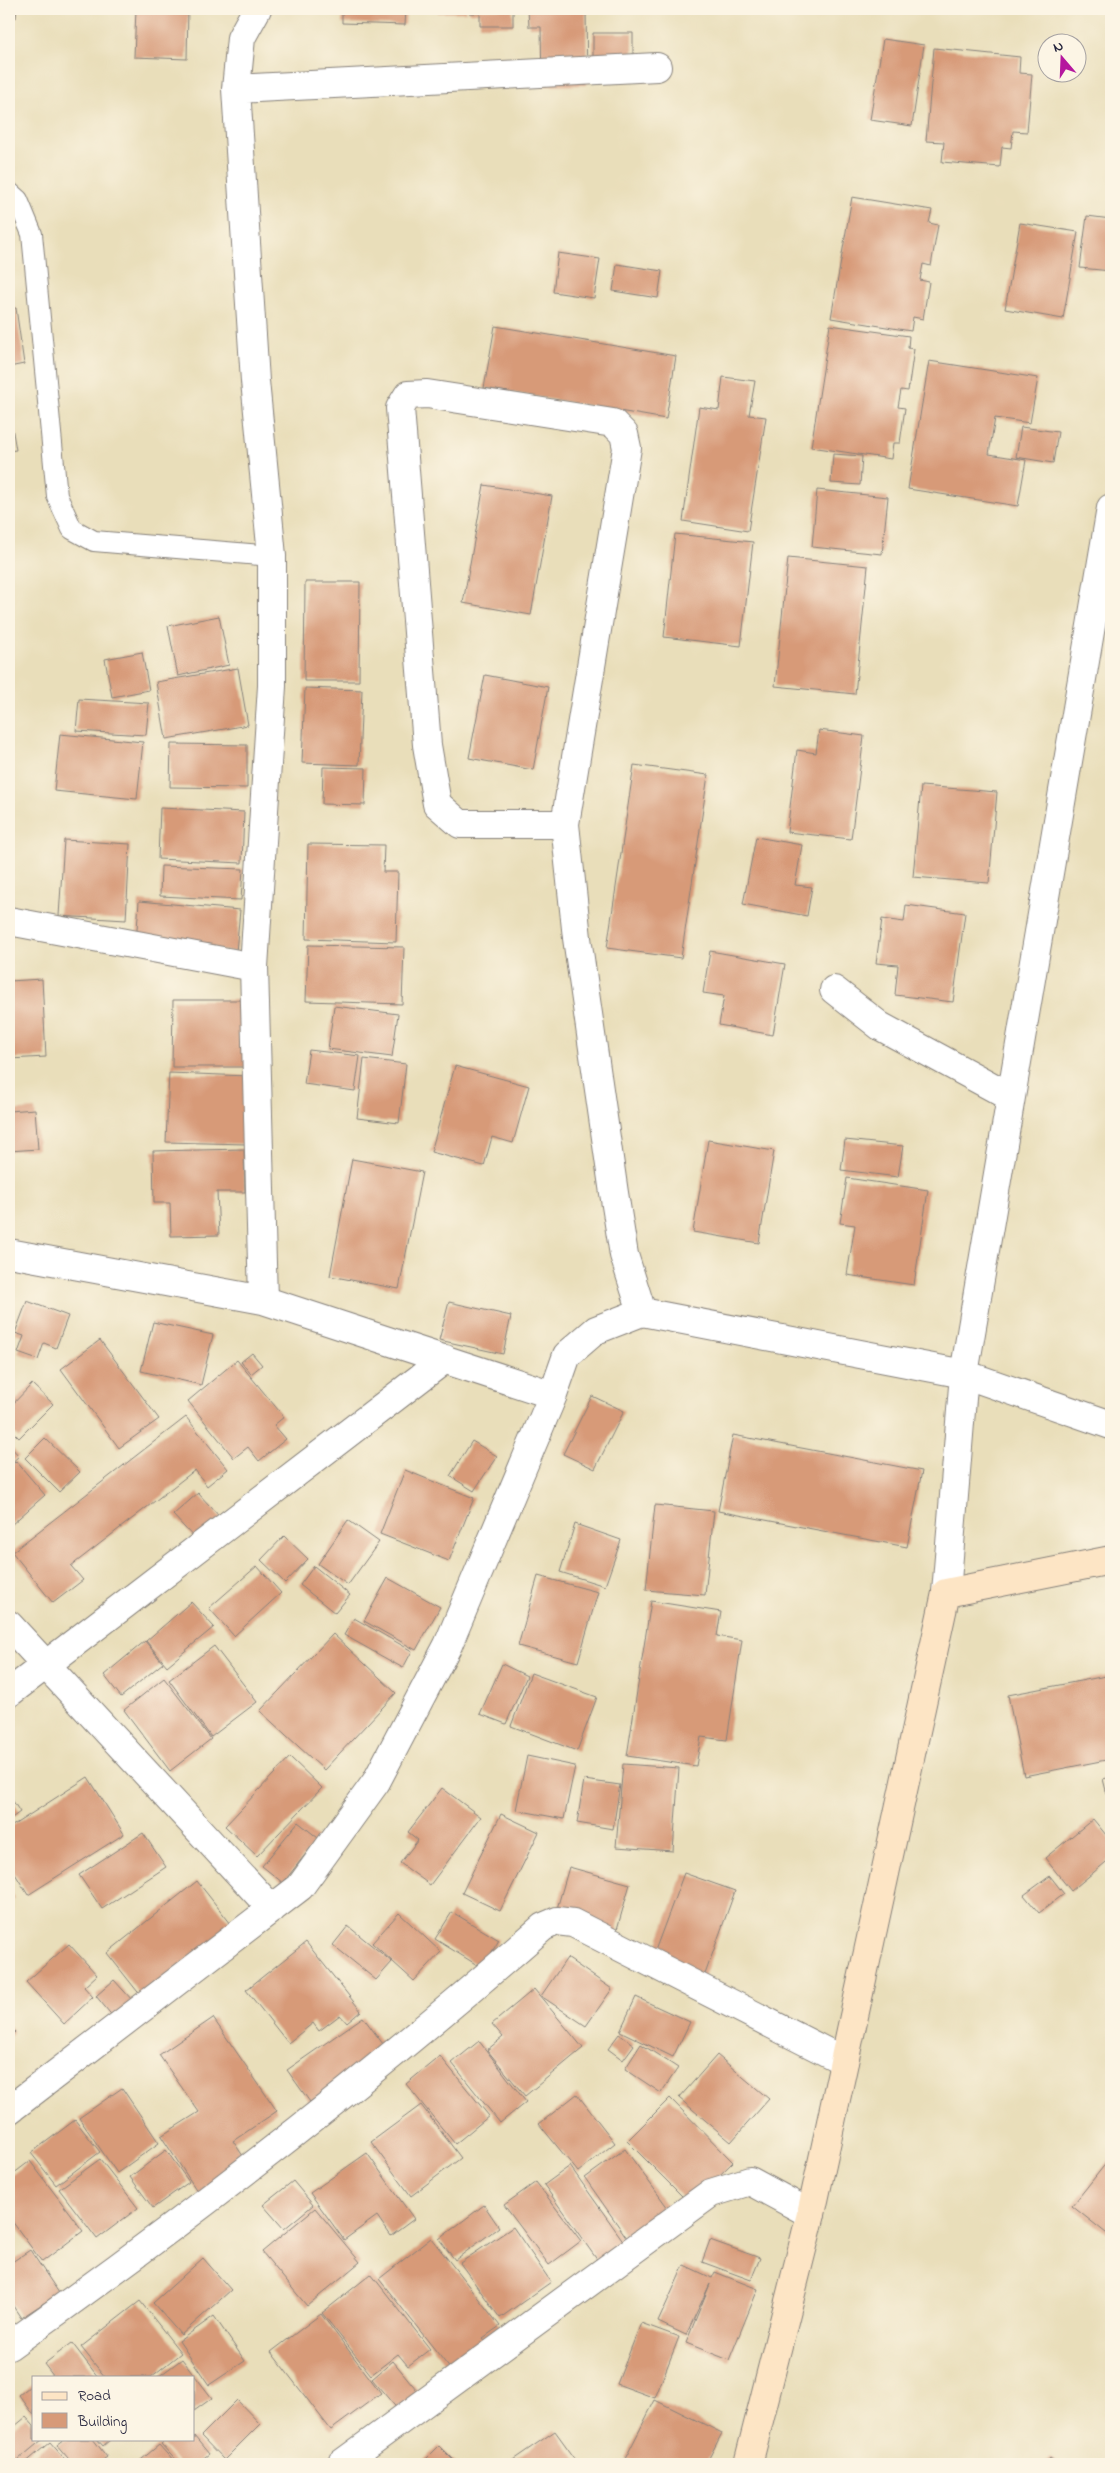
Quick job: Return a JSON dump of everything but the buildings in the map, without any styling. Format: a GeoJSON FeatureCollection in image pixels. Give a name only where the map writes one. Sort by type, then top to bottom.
{"type":"FeatureCollection","features":[{"type":"Feature","properties":{"kind":"street"},"geometry":{"type":"LineString","coordinates":[[257,9],[241,38],[236,89],[255,381],[272,556],[272,686],[254,967],[263,1300]]}},
{"type":"Feature","properties":{"kind":"street"},"geometry":{"type":"LineString","coordinates":[[236,89],[657,67]]}},
{"type":"Feature","properties":{"kind":"street"},"geometry":{"type":"LineString","coordinates":[[565,824],[460,824],[437,804],[428,745],[400,408],[408,395],[427,394],[613,423],[624,434],[627,448],[565,824],[577,938],[614,1194],[624,1255],[642,1312]]}},
{"type":"Feature","properties":{"kind":"street"},"geometry":{"type":"LineString","coordinates":[[748,2464],[811,2214],[946,1593],[964,1374],[1111,508]]}},
{"type":"Feature","properties":{"kind":"street"},"geometry":{"type":"LineString","coordinates":[[9,921],[254,967]]}},
{"type":"Feature","properties":{"kind":"street"},"geometry":{"type":"LineString","coordinates":[[834,990],[880,1026],[1012,1097]]}},
{"type":"Feature","properties":{"kind":"street"},"geometry":{"type":"LineString","coordinates":[[9,1253],[263,1300],[553,1395]]}},
{"type":"Feature","properties":{"kind":"street"},"geometry":{"type":"LineString","coordinates":[[9,2110],[300,1887],[376,1782],[448,1645],[553,1395],[567,1355],[596,1330],[642,1312],[964,1374],[1111,1425]]}},
{"type":"Feature","properties":{"kind":"street"},"geometry":{"type":"LineString","coordinates":[[9,1693],[44,1664],[445,1359]]}},
{"type":"Feature","properties":{"kind":"street"},"geometry":{"type":"LineString","coordinates":[[946,1593],[1111,1560]]}},
{"type":"Feature","properties":{"kind":"street"},"geometry":{"type":"LineString","coordinates":[[9,1625],[272,1910]]}},
{"type":"Feature","properties":{"kind":"street"},"geometry":{"type":"LineString","coordinates":[[9,2346],[132,2258],[443,2014],[543,1927],[557,1921],[573,1923],[844,2061]]}},
{"type":"Feature","properties":{"kind":"street"},"geometry":{"type":"LineString","coordinates":[[341,2464],[711,2192],[750,2181],[811,2214]]}},
{"type":"Feature","properties":{"kind":"lane"},"geometry":{"type":"LineString","coordinates":[[9,192],[18,200],[32,234],[57,496],[72,529],[94,541],[272,556]]}}]}
